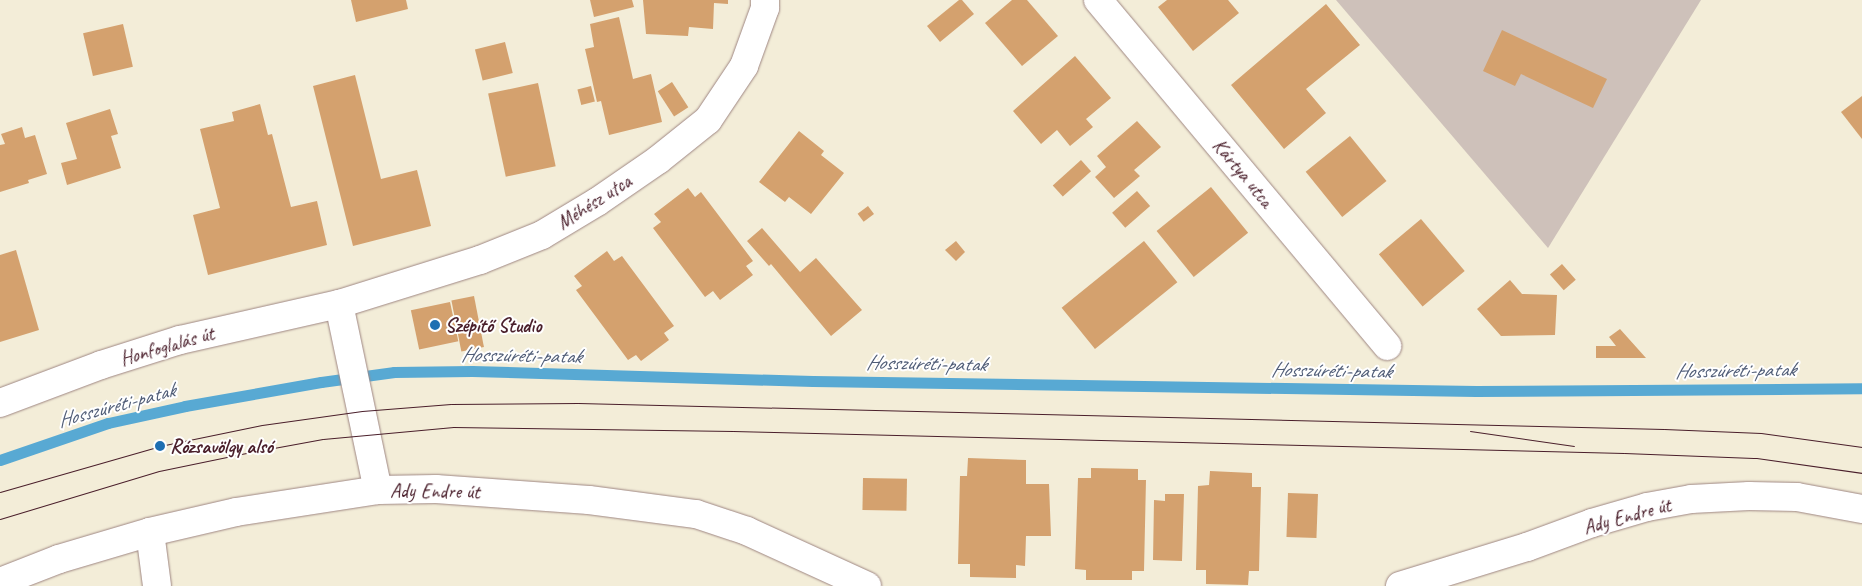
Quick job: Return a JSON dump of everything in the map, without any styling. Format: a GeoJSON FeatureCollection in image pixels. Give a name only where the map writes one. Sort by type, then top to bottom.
{"type":"FeatureCollection","features":[{"type":"Feature","properties":{"kind":"street","name":"Méhész utca"},"geometry":{"type":"LineString","coordinates":[[339,304],[480,260],[542,235],[597,202],[658,160],[708,120],[744,66],[765,8],[765,0]]}},
{"type":"Feature","properties":{"kind":"street","name":"Kártya utca"},"geometry":{"type":"LineString","coordinates":[[1098,0],[1386,346]]}},
{"type":"Feature","properties":{"kind":"street"},"geometry":{"type":"LineString","coordinates":[[339,304],[378,490]]}},
{"type":"Feature","properties":{"kind":"street","name":"Honfoglalás út"},"geometry":{"type":"LineString","coordinates":[[0,404],[101,365],[180,340],[339,304]]}},
{"type":"Feature","properties":{"kind":"street","name":"Ady Endre út"},"geometry":{"type":"LineString","coordinates":[[0,582],[59,559],[150,532],[236,512],[378,490],[436,489],[589,500],[696,514],[747,531],[867,586]]}},
{"type":"Feature","properties":{"kind":"street","name":"Ady Endre út"},"geometry":{"type":"LineString","coordinates":[[1400,586],[1526,547],[1592,523],[1648,507],[1691,499],[1749,496],[1797,497],[1862,509]]}},
{"type":"Feature","properties":{"kind":"street"},"geometry":{"type":"LineString","coordinates":[[150,532],[157,586]]}},
{"type":"Feature","properties":{"kind":"shaded area"},"geometry":{"type":"Polygon","coordinates":[[[1336,0],[1701,0],[1548,248],[1336,0]]]}},
{"type":"Feature","properties":{"kind":"building"},"geometry":{"type":"Polygon","coordinates":[[[351,0],[406,0],[408,9],[356,22],[351,0]]]}},
{"type":"Feature","properties":{"kind":"building"},"geometry":{"type":"Polygon","coordinates":[[[590,0],[632,0],[634,7],[594,17],[590,0]]]}},
{"type":"Feature","properties":{"kind":"building"},"geometry":{"type":"Polygon","coordinates":[[[643,0],[728,0],[728,4],[714,3],[713,29],[689,27],[688,36],[646,34],[643,0]]]}},
{"type":"Feature","properties":{"kind":"building"},"geometry":{"type":"Polygon","coordinates":[[[959,0],[962,0],[974,14],[940,42],[927,26],[959,0]]]}},
{"type":"Feature","properties":{"kind":"building"},"geometry":{"type":"Polygon","coordinates":[[[1012,0],[1027,0],[1058,36],[1022,66],[985,23],[1012,0]]]}},
{"type":"Feature","properties":{"kind":"building"},"geometry":{"type":"Polygon","coordinates":[[[1167,0],[1228,0],[1239,13],[1193,51],[1158,7],[1167,0]]]}},
{"type":"Feature","properties":{"kind":"building"},"geometry":{"type":"Polygon","coordinates":[[[1326,4],[1360,45],[1306,89],[1326,113],[1284,149],[1231,85],[1326,4]]]}},
{"type":"Feature","properties":{"kind":"building"},"geometry":{"type":"Polygon","coordinates":[[[619,17],[633,79],[651,74],[662,122],[609,135],[601,101],[597,102],[585,49],[594,47],[590,24],[619,17]]]}},
{"type":"Feature","properties":{"kind":"building"},"geometry":{"type":"Polygon","coordinates":[[[123,24],[133,67],[93,76],[83,33],[123,24]]]}},
{"type":"Feature","properties":{"kind":"building"},"geometry":{"type":"Polygon","coordinates":[[[1502,30],[1607,79],[1593,108],[1521,74],[1515,86],[1483,71],[1502,30]]]}},
{"type":"Feature","properties":{"kind":"building"},"geometry":{"type":"Polygon","coordinates":[[[505,42],[513,73],[483,81],[475,49],[505,42]]]}},
{"type":"Feature","properties":{"kind":"building"},"geometry":{"type":"Polygon","coordinates":[[[1075,56],[1111,98],[1086,119],[1093,127],[1070,146],[1057,130],[1041,144],[1013,111],[1075,56]]]}},
{"type":"Feature","properties":{"kind":"building"},"geometry":{"type":"Polygon","coordinates":[[[355,75],[381,179],[417,170],[431,226],[353,246],[313,86],[355,75]]]}},
{"type":"Feature","properties":{"kind":"building"},"geometry":{"type":"Polygon","coordinates":[[[672,82],[688,107],[674,116],[658,91],[672,82]]]}},
{"type":"Feature","properties":{"kind":"building"},"geometry":{"type":"Polygon","coordinates":[[[538,83],[556,166],[506,177],[488,94],[538,83]]]}},
{"type":"Feature","properties":{"kind":"building"},"geometry":{"type":"Polygon","coordinates":[[[591,86],[595,102],[581,105],[577,89],[591,86]]]}},
{"type":"Feature","properties":{"kind":"building"},"geometry":{"type":"Polygon","coordinates":[[[1862,96],[1862,139],[1841,112],[1862,96]]]}},
{"type":"Feature","properties":{"kind":"building"},"geometry":{"type":"Polygon","coordinates":[[[260,104],[268,135],[272,134],[291,207],[317,201],[327,245],[208,275],[193,215],[220,208],[200,129],[234,121],[232,112],[260,104]]]}},
{"type":"Feature","properties":{"kind":"building"},"geometry":{"type":"Polygon","coordinates":[[[110,109],[118,134],[111,136],[121,168],[67,185],[61,163],[77,159],[66,123],[110,109]]]}},
{"type":"Feature","properties":{"kind":"building"},"geometry":{"type":"Polygon","coordinates":[[[1137,121],[1161,147],[1134,170],[1140,176],[1114,198],[1095,177],[1106,167],[1097,156],[1137,121]]]}},
{"type":"Feature","properties":{"kind":"building"},"geometry":{"type":"Polygon","coordinates":[[[22,127],[25,138],[35,135],[47,174],[28,180],[29,183],[0,192],[0,145],[5,144],[1,134],[22,127]]]}},
{"type":"Feature","properties":{"kind":"building"},"geometry":{"type":"Polygon","coordinates":[[[799,131],[824,151],[821,155],[844,173],[811,214],[789,197],[785,202],[759,182],[799,131]]]}},
{"type":"Feature","properties":{"kind":"building"},"geometry":{"type":"Polygon","coordinates":[[[1350,136],[1387,181],[1342,217],[1306,172],[1350,136]]]}},
{"type":"Feature","properties":{"kind":"building"},"geometry":{"type":"Polygon","coordinates":[[[1081,160],[1091,171],[1063,197],[1053,185],[1081,160]]]}},
{"type":"Feature","properties":{"kind":"building"},"geometry":{"type":"Polygon","coordinates":[[[1211,187],[1248,233],[1194,277],[1157,231],[1211,187]]]}},
{"type":"Feature","properties":{"kind":"building"},"geometry":{"type":"Polygon","coordinates":[[[688,188],[695,197],[701,192],[753,261],[746,266],[753,275],[720,300],[713,291],[705,297],[653,228],[661,222],[654,214],[688,188]]]}},
{"type":"Feature","properties":{"kind":"building"},"geometry":{"type":"Polygon","coordinates":[[[1137,191],[1150,206],[1125,228],[1112,213],[1137,191]]]}},
{"type":"Feature","properties":{"kind":"building"},"geometry":{"type":"Polygon","coordinates":[[[868,206],[874,214],[864,222],[858,214],[868,206]]]}},
{"type":"Feature","properties":{"kind":"building"},"geometry":{"type":"Polygon","coordinates":[[[1421,219],[1465,271],[1423,306],[1379,254],[1421,219]]]}},
{"type":"Feature","properties":{"kind":"building"},"geometry":{"type":"Polygon","coordinates":[[[762,228],[800,272],[816,258],[862,310],[831,336],[771,264],[769,266],[747,241],[762,228]]]}},
{"type":"Feature","properties":{"kind":"building"},"geometry":{"type":"Polygon","coordinates":[[[956,241],[965,252],[956,261],[945,250],[956,241]]]}},
{"type":"Feature","properties":{"kind":"building"},"geometry":{"type":"Polygon","coordinates":[[[1144,241],[1177,282],[1095,349],[1062,308],[1144,241]]]}},
{"type":"Feature","properties":{"kind":"building"},"geometry":{"type":"Polygon","coordinates":[[[16,250],[39,330],[0,342],[0,255],[16,250]]]}},
{"type":"Feature","properties":{"kind":"building"},"geometry":{"type":"Polygon","coordinates":[[[607,251],[614,261],[622,256],[674,326],[664,333],[669,340],[641,361],[636,355],[628,360],[576,290],[582,286],[574,276],[607,251]]]}},
{"type":"Feature","properties":{"kind":"building"},"geometry":{"type":"Polygon","coordinates":[[[1562,264],[1576,280],[1564,290],[1550,274],[1562,264]]]}},
{"type":"Feature","properties":{"kind":"building"},"geometry":{"type":"Polygon","coordinates":[[[1510,280],[1522,294],[1557,295],[1555,335],[1501,336],[1477,309],[1510,280]]]}},
{"type":"Feature","properties":{"kind":"building"},"geometry":{"type":"Polygon","coordinates":[[[474,296],[484,347],[461,351],[451,300],[474,296]]]}},
{"type":"Feature","properties":{"kind":"building","name":"Szépítő Studio"},"geometry":{"type":"Polygon","coordinates":[[[450,302],[458,341],[419,349],[411,310],[450,302]]]}},
{"type":"Feature","properties":{"kind":"building"},"geometry":{"type":"Polygon","coordinates":[[[1620,329],[1646,358],[1596,358],[1596,346],[1616,346],[1609,337],[1620,329]]]}},
{"type":"Feature","properties":{"kind":"building"},"geometry":{"type":"Polygon","coordinates":[[[968,458],[1026,460],[1026,484],[1049,484],[1051,536],[1026,536],[1025,566],[1016,565],[1016,578],[970,577],[970,564],[958,564],[960,476],[967,476],[968,458]]]}},
{"type":"Feature","properties":{"kind":"building"},"geometry":{"type":"Polygon","coordinates":[[[1091,468],[1138,469],[1138,480],[1146,480],[1144,571],[1132,571],[1132,580],[1086,580],[1086,570],[1075,569],[1078,478],[1091,478],[1091,468]]]}},
{"type":"Feature","properties":{"kind":"building"},"geometry":{"type":"Polygon","coordinates":[[[1210,471],[1252,473],[1252,487],[1261,487],[1259,571],[1249,571],[1248,585],[1206,584],[1206,570],[1196,570],[1198,486],[1209,485],[1210,471]]]}},
{"type":"Feature","properties":{"kind":"building"},"geometry":{"type":"Polygon","coordinates":[[[863,478],[907,479],[906,511],[862,510],[863,478]]]}},
{"type":"Feature","properties":{"kind":"building"},"geometry":{"type":"Polygon","coordinates":[[[1288,493],[1318,494],[1316,538],[1286,537],[1288,493]]]}},
{"type":"Feature","properties":{"kind":"building"},"geometry":{"type":"Polygon","coordinates":[[[1165,494],[1184,494],[1182,561],[1153,560],[1154,500],[1165,501],[1165,494]]]}},
{"type":"Feature","properties":{"kind":"waterway","name":"Hosszúréti-patak"},"geometry":{"type":"LineString","coordinates":[[0,460],[108,423],[185,406],[321,382],[394,372],[472,371],[813,381],[1476,391],[1862,388]]}},
{"type":"Feature","properties":{"kind":"tram line"},"geometry":{"type":"LineString","coordinates":[[0,492],[160,446],[262,425],[362,411],[451,404],[578,403],[1664,429],[1761,433],[1862,447]]}},
{"type":"Feature","properties":{"kind":"tram line"},"geometry":{"type":"LineString","coordinates":[[0,519],[159,471],[241,454],[323,439],[453,427],[733,431],[1624,453],[1757,458],[1862,473]]}},
{"type":"Feature","properties":{"kind":"tram line"},"geometry":{"type":"LineString","coordinates":[[1470,431],[1574,446]]}},
{"type":"Feature","properties":{"kind":"place","name":"Szépítő Studio"},"geometry":{"type":"Point","coordinates":[435,325]}},
{"type":"Feature","properties":{"kind":"place","name":"Rózsavölgy alsó"},"geometry":{"type":"Point","coordinates":[160,446]}}]}
